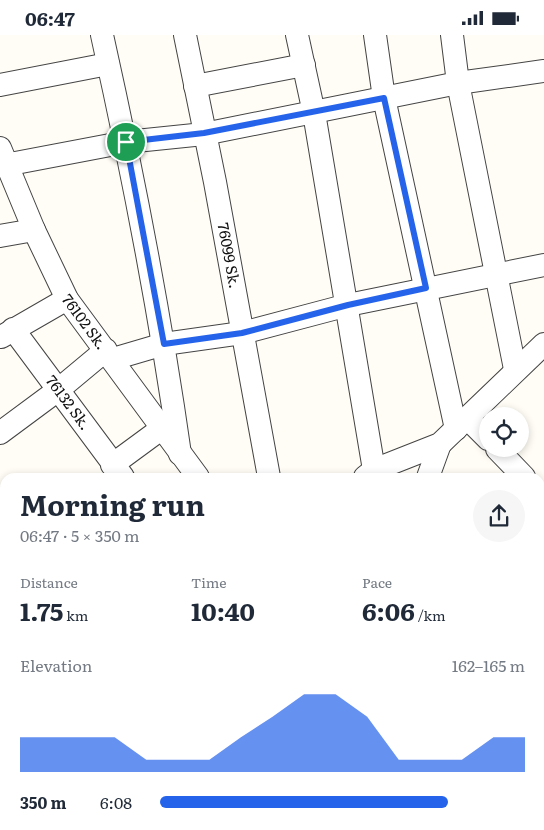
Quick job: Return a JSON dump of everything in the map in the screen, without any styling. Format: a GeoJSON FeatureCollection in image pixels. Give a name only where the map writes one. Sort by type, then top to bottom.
{"type":"FeatureCollection","features":[{"type":"Feature","properties":{"kind":"street"},"geometry":{"type":"LineString","coordinates":[[102,35],[126,142],[164,344],[180,454]]}},
{"type":"Feature","properties":{"kind":"street","name":"76099 Sk."},"geometry":{"type":"LineString","coordinates":[[185,35],[215,182],[268,473]]}},
{"type":"Feature","properties":{"kind":"street"},"geometry":{"type":"LineString","coordinates":[[297,35],[314,113],[348,305],[369,473]]}},
{"type":"Feature","properties":{"kind":"street"},"geometry":{"type":"LineString","coordinates":[[375,35],[384,98],[426,288],[454,430]]}},
{"type":"Feature","properties":{"kind":"street"},"geometry":{"type":"LineString","coordinates":[[452,35],[458,83],[498,274],[515,369]]}},
{"type":"Feature","properties":{"kind":"street"},"geometry":{"type":"LineString","coordinates":[[0,85],[108,64]]}},
{"type":"Feature","properties":{"kind":"street"},"geometry":{"type":"LineString","coordinates":[[195,86],[304,65]]}},
{"type":"Feature","properties":{"kind":"street"},"geometry":{"type":"LineString","coordinates":[[2,160],[204,133],[314,113],[458,83],[544,71]]}},
{"type":"Feature","properties":{"kind":"street","name":"76102 Sk."},"geometry":{"type":"LineString","coordinates":[[2,160],[67,299],[195,473]]}},
{"type":"Feature","properties":{"kind":"street"},"geometry":{"type":"LineString","coordinates":[[0,236],[34,230]]}},
{"type":"Feature","properties":{"kind":"street"},"geometry":{"type":"LineString","coordinates":[[0,433],[109,355],[164,344],[242,333],[348,305],[544,265]]}},
{"type":"Feature","properties":{"kind":"street"},"geometry":{"type":"LineString","coordinates":[[6,333],[67,299]]}},
{"type":"Feature","properties":{"kind":"street","name":"76132 Sk."},"geometry":{"type":"LineString","coordinates":[[6,333],[58,390],[119,473]]}},
{"type":"Feature","properties":{"kind":"street"},"geometry":{"type":"LineString","coordinates":[[430,473],[454,430],[515,369],[544,344]]}},
{"type":"Feature","properties":{"kind":"street"},"geometry":{"type":"LineString","coordinates":[[121,473],[161,429]]}},
{"type":"Feature","properties":{"kind":"street"},"geometry":{"type":"LineString","coordinates":[[371,473],[454,430],[479,437]]}},
{"type":"Feature","properties":{"kind":"street"},"geometry":{"type":"LineString","coordinates":[[504,457],[520,473]]}},
{"type":"Feature","properties":{"kind":"route"},"geometry":{"type":"LineString","coordinates":[[384,98],[426,288],[348,305],[242,333],[164,344],[126,142],[204,133],[384,98]]}}]}
